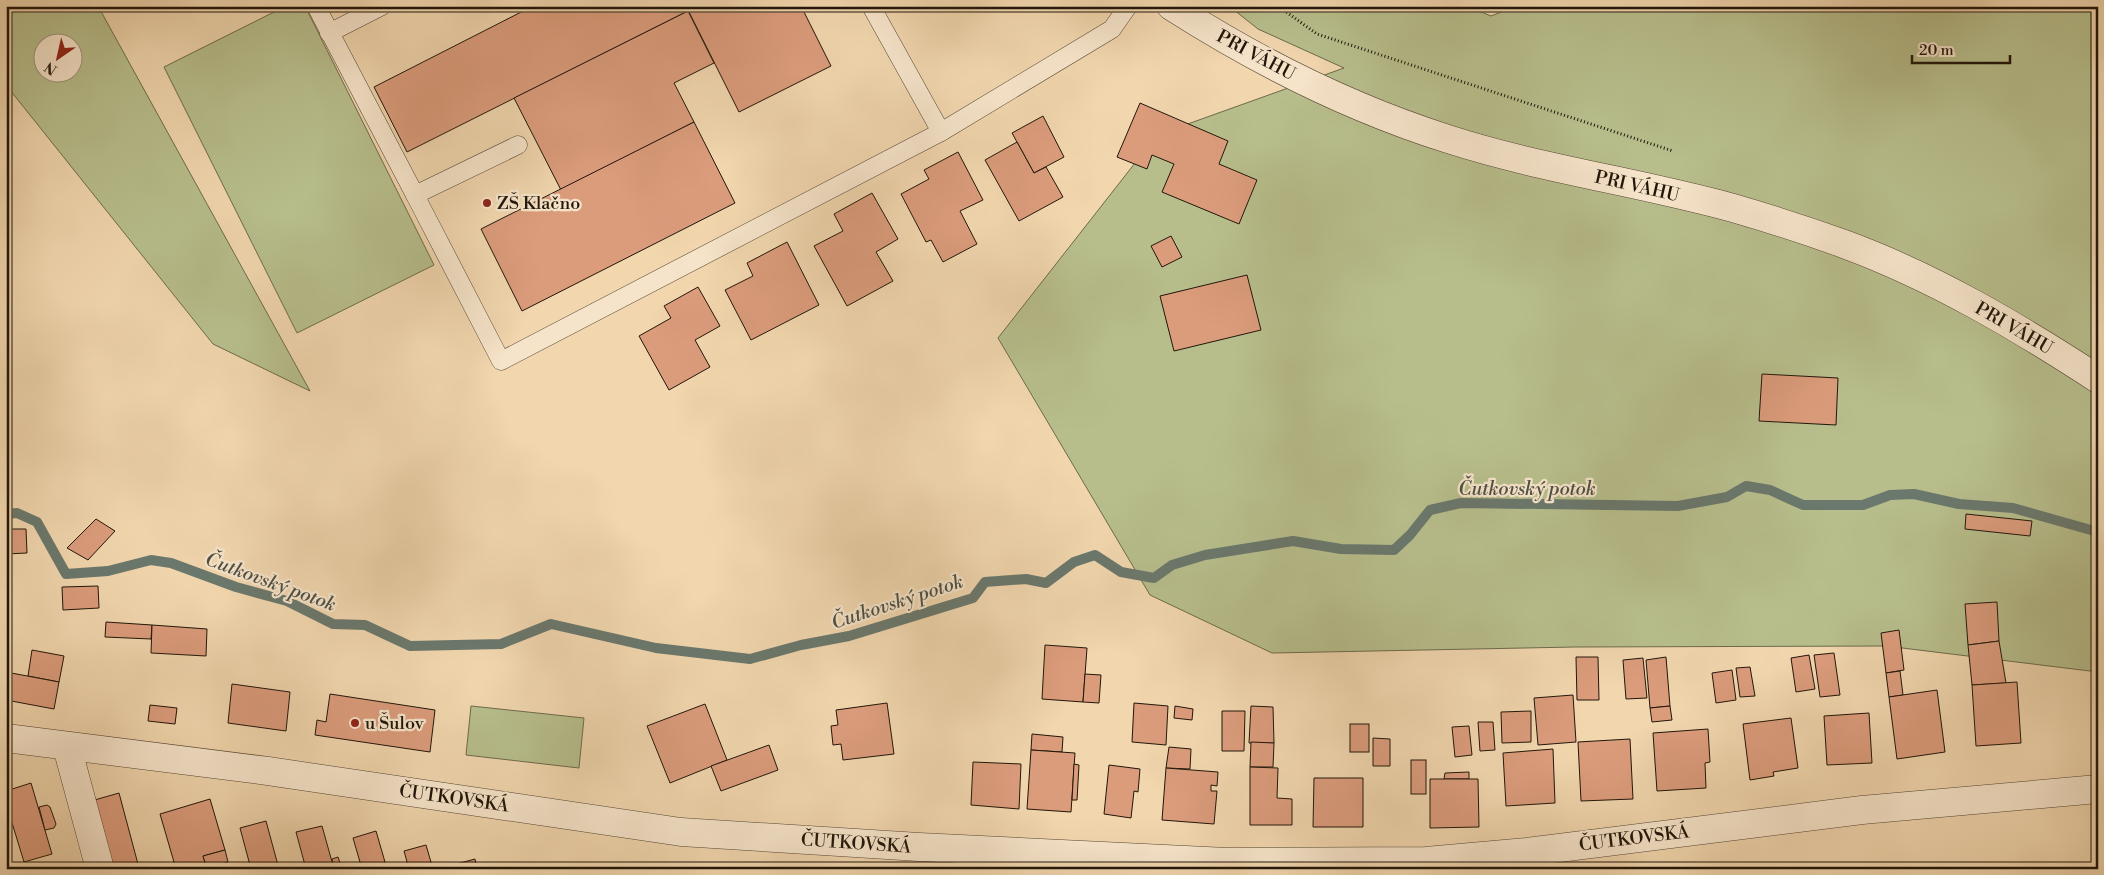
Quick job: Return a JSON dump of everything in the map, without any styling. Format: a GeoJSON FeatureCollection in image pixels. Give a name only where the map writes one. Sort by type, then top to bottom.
{"type":"FeatureCollection","features":[{"type":"Feature","properties":{"kind":"street","name":"PRI VÁHU"},"geometry":{"type":"LineString","coordinates":[[1171,6],[1209,31],[1264,61],[1346,100],[1407,125],[1450,140],[1523,160],[1732,208],[1847,245],[1902,268],[2000,318],[2098,379]]}},
{"type":"Feature","properties":{"kind":"street","name":"ČUTKOVSKÁ"},"geometry":{"type":"LineString","coordinates":[[6,738],[268,771],[681,832],[919,847],[1227,862],[1426,861],[1527,852],[1862,810],[2098,789]]}},
{"type":"Feature","properties":{"kind":"street"},"geometry":{"type":"LineString","coordinates":[[67,747],[100,869]]}},
{"type":"Feature","properties":{"kind":"lane"},"geometry":{"type":"LineString","coordinates":[[316,6],[501,361],[941,132],[1112,30],[1128,6]]}},
{"type":"Feature","properties":{"kind":"lane"},"geometry":{"type":"LineString","coordinates":[[330,32],[382,6]]}},
{"type":"Feature","properties":{"kind":"lane"},"geometry":{"type":"LineString","coordinates":[[871,6],[941,132]]}},
{"type":"Feature","properties":{"kind":"lane"},"geometry":{"type":"LineString","coordinates":[[415,195],[518,145]]}},
{"type":"Feature","properties":{"kind":"path"},"geometry":{"type":"LineString","coordinates":[[1278,6],[1318,34],[1673,151]]}},
{"type":"Feature","properties":{"kind":"green space"},"geometry":{"type":"Polygon","coordinates":[[[6,6],[98,6],[310,391],[213,344],[6,85],[6,6]]]}},
{"type":"Feature","properties":{"kind":"green space"},"geometry":{"type":"Polygon","coordinates":[[[286,6],[305,6],[434,265],[297,333],[164,67],[286,6]]]}},
{"type":"Feature","properties":{"kind":"green space"},"geometry":{"type":"Polygon","coordinates":[[[1229,6],[1467,6],[1491,16],[1517,6],[2098,6],[2098,672],[1886,646],[1575,647],[1272,653],[1150,595],[998,338],[1157,135],[1344,68],[1258,29],[1229,6]]]}},
{"type":"Feature","properties":{"kind":"green space"},"geometry":{"type":"Polygon","coordinates":[[[471,706],[584,718],[579,768],[466,755],[471,706]]]}},
{"type":"Feature","properties":{"kind":"building"},"geometry":{"type":"Polygon","coordinates":[[[533,6],[686,6],[688,11],[407,152],[374,87],[533,6]]]}},
{"type":"Feature","properties":{"kind":"building"},"geometry":{"type":"Polygon","coordinates":[[[686,6],[801,6],[831,66],[739,112],[686,6]]]}},
{"type":"Feature","properties":{"kind":"building"},"geometry":{"type":"Polygon","coordinates":[[[688,11],[714,63],[674,83],[694,122],[561,190],[514,98],[688,11]]]}},
{"type":"Feature","properties":{"kind":"building"},"geometry":{"type":"Polygon","coordinates":[[[1140,103],[1228,141],[1219,164],[1257,180],[1239,224],[1162,192],[1174,164],[1152,155],[1147,169],[1117,157],[1140,103]]]}},
{"type":"Feature","properties":{"kind":"building"},"geometry":{"type":"Polygon","coordinates":[[[1043,116],[1064,157],[1034,173],[1012,133],[1043,116]]]}},
{"type":"Feature","properties":{"kind":"building"},"geometry":{"type":"Polygon","coordinates":[[[694,122],[735,203],[522,311],[481,229],[694,122]]]}},
{"type":"Feature","properties":{"kind":"building"},"geometry":{"type":"Polygon","coordinates":[[[1017,142],[1034,173],[1046,167],[1063,197],[1019,221],[985,160],[1017,142]]]}},
{"type":"Feature","properties":{"kind":"building"},"geometry":{"type":"Polygon","coordinates":[[[958,152],[983,200],[960,211],[977,244],[943,262],[931,240],[926,242],[901,194],[929,179],[924,170],[958,152]]]}},
{"type":"Feature","properties":{"kind":"building"},"geometry":{"type":"Polygon","coordinates":[[[872,193],[898,239],[876,252],[893,281],[847,306],[814,246],[843,231],[834,214],[872,193]]]}},
{"type":"Feature","properties":{"kind":"building"},"geometry":{"type":"Polygon","coordinates":[[[1171,236],[1182,257],[1162,267],[1151,246],[1171,236]]]}},
{"type":"Feature","properties":{"kind":"building"},"geometry":{"type":"Polygon","coordinates":[[[787,242],[819,305],[751,340],[725,290],[753,276],[747,263],[787,242]]]}},
{"type":"Feature","properties":{"kind":"building"},"geometry":{"type":"Polygon","coordinates":[[[1247,275],[1261,330],[1174,351],[1160,296],[1247,275]]]}},
{"type":"Feature","properties":{"kind":"building"},"geometry":{"type":"Polygon","coordinates":[[[698,287],[720,326],[695,340],[710,367],[669,390],[639,336],[671,318],[664,306],[698,287]]]}},
{"type":"Feature","properties":{"kind":"building"},"geometry":{"type":"Polygon","coordinates":[[[1762,374],[1838,378],[1836,425],[1759,421],[1762,374]]]}},
{"type":"Feature","properties":{"kind":"building"},"geometry":{"type":"Polygon","coordinates":[[[1966,514],[2032,521],[2030,536],[1965,529],[1966,514]]]}},
{"type":"Feature","properties":{"kind":"building"},"geometry":{"type":"Polygon","coordinates":[[[96,519],[115,531],[88,560],[67,548],[96,519]]]}},
{"type":"Feature","properties":{"kind":"building"},"geometry":{"type":"Polygon","coordinates":[[[6,529],[26,529],[27,553],[6,554],[6,529]]]}},
{"type":"Feature","properties":{"kind":"building"},"geometry":{"type":"Polygon","coordinates":[[[98,586],[99,608],[63,610],[62,587],[98,586]]]}},
{"type":"Feature","properties":{"kind":"building"},"geometry":{"type":"Polygon","coordinates":[[[1997,602],[1999,641],[1968,645],[1965,604],[1997,602]]]}},
{"type":"Feature","properties":{"kind":"building"},"geometry":{"type":"Polygon","coordinates":[[[106,622],[152,625],[151,639],[105,637],[106,622]]]}},
{"type":"Feature","properties":{"kind":"building"},"geometry":{"type":"Polygon","coordinates":[[[152,625],[207,629],[206,656],[151,653],[152,625]]]}},
{"type":"Feature","properties":{"kind":"building"},"geometry":{"type":"Polygon","coordinates":[[[1899,630],[1904,670],[1886,673],[1881,633],[1899,630]]]}},
{"type":"Feature","properties":{"kind":"building"},"geometry":{"type":"Polygon","coordinates":[[[1999,641],[2006,683],[1972,685],[1968,645],[1999,641]]]}},
{"type":"Feature","properties":{"kind":"building"},"geometry":{"type":"Polygon","coordinates":[[[1045,645],[1087,648],[1083,702],[1042,699],[1045,645]]]}},
{"type":"Feature","properties":{"kind":"building"},"geometry":{"type":"Polygon","coordinates":[[[32,650],[64,656],[59,682],[28,676],[32,650]]]}},
{"type":"Feature","properties":{"kind":"building"},"geometry":{"type":"Polygon","coordinates":[[[1834,653],[1840,695],[1820,697],[1814,655],[1834,653]]]}},
{"type":"Feature","properties":{"kind":"building"},"geometry":{"type":"Polygon","coordinates":[[[1809,655],[1815,689],[1796,692],[1791,658],[1809,655]]]}},
{"type":"Feature","properties":{"kind":"building"},"geometry":{"type":"Polygon","coordinates":[[[1576,657],[1598,657],[1599,700],[1577,700],[1576,657]]]}},
{"type":"Feature","properties":{"kind":"building"},"geometry":{"type":"Polygon","coordinates":[[[1666,657],[1670,706],[1650,708],[1646,660],[1666,657]]]}},
{"type":"Feature","properties":{"kind":"building"},"geometry":{"type":"Polygon","coordinates":[[[1643,658],[1647,698],[1626,699],[1623,660],[1643,658]]]}},
{"type":"Feature","properties":{"kind":"building"},"geometry":{"type":"Polygon","coordinates":[[[1750,667],[1755,696],[1740,697],[1736,668],[1750,667]]]}},
{"type":"Feature","properties":{"kind":"building"},"geometry":{"type":"Polygon","coordinates":[[[1732,670],[1736,700],[1716,703],[1712,673],[1732,670]]]}},
{"type":"Feature","properties":{"kind":"building"},"geometry":{"type":"Polygon","coordinates":[[[1900,671],[1903,695],[1889,697],[1886,673],[1900,671]]]}},
{"type":"Feature","properties":{"kind":"building"},"geometry":{"type":"Polygon","coordinates":[[[6,672],[59,682],[54,709],[6,700],[6,672]]]}},
{"type":"Feature","properties":{"kind":"building"},"geometry":{"type":"Polygon","coordinates":[[[1085,674],[1101,675],[1099,703],[1083,702],[1085,674]]]}},
{"type":"Feature","properties":{"kind":"building"},"geometry":{"type":"Polygon","coordinates":[[[2017,682],[2021,743],[1976,746],[1972,685],[2017,682]]]}},
{"type":"Feature","properties":{"kind":"building"},"geometry":{"type":"Polygon","coordinates":[[[232,684],[290,692],[286,731],[228,723],[232,684]]]}},
{"type":"Feature","properties":{"kind":"building"},"geometry":{"type":"Polygon","coordinates":[[[1937,690],[1945,752],[1897,759],[1889,697],[1937,690]]]}},
{"type":"Feature","properties":{"kind":"building"},"geometry":{"type":"Polygon","coordinates":[[[330,694],[435,710],[430,752],[315,735],[317,720],[326,722],[330,694]]]}},
{"type":"Feature","properties":{"kind":"building"},"geometry":{"type":"Polygon","coordinates":[[[1573,695],[1576,742],[1538,745],[1534,698],[1573,695]]]}},
{"type":"Feature","properties":{"kind":"building"},"geometry":{"type":"Polygon","coordinates":[[[887,703],[894,754],[843,760],[841,744],[833,745],[831,726],[838,725],[836,710],[887,703]]]}},
{"type":"Feature","properties":{"kind":"building"},"geometry":{"type":"Polygon","coordinates":[[[1134,703],[1168,706],[1166,745],[1132,742],[1134,703]]]}},
{"type":"Feature","properties":{"kind":"building"},"geometry":{"type":"Polygon","coordinates":[[[705,704],[727,760],[670,783],[647,726],[705,704]]]}},
{"type":"Feature","properties":{"kind":"building"},"geometry":{"type":"Polygon","coordinates":[[[150,705],[177,708],[175,724],[148,721],[150,705]]]}},
{"type":"Feature","properties":{"kind":"building"},"geometry":{"type":"Polygon","coordinates":[[[1175,706],[1193,709],[1192,720],[1174,718],[1175,706]]]}},
{"type":"Feature","properties":{"kind":"building"},"geometry":{"type":"Polygon","coordinates":[[[1251,706],[1273,707],[1274,743],[1249,743],[1251,706]]]}},
{"type":"Feature","properties":{"kind":"building"},"geometry":{"type":"Polygon","coordinates":[[[1670,706],[1672,720],[1652,722],[1650,708],[1670,706]]]}},
{"type":"Feature","properties":{"kind":"building"},"geometry":{"type":"Polygon","coordinates":[[[1222,711],[1245,711],[1244,751],[1222,751],[1222,711]]]}},
{"type":"Feature","properties":{"kind":"building"},"geometry":{"type":"Polygon","coordinates":[[[1531,711],[1531,742],[1502,743],[1501,712],[1531,711]]]}},
{"type":"Feature","properties":{"kind":"building"},"geometry":{"type":"Polygon","coordinates":[[[1869,713],[1872,763],[1827,765],[1824,716],[1869,713]]]}},
{"type":"Feature","properties":{"kind":"building"},"geometry":{"type":"Polygon","coordinates":[[[1791,718],[1798,768],[1773,772],[1774,776],[1750,780],[1743,724],[1791,718]]]}},
{"type":"Feature","properties":{"kind":"building"},"geometry":{"type":"Polygon","coordinates":[[[1478,722],[1493,722],[1495,750],[1480,751],[1478,722]]]}},
{"type":"Feature","properties":{"kind":"building"},"geometry":{"type":"Polygon","coordinates":[[[1350,724],[1369,724],[1369,752],[1350,752],[1350,724]]]}},
{"type":"Feature","properties":{"kind":"building"},"geometry":{"type":"Polygon","coordinates":[[[1469,726],[1472,755],[1455,757],[1452,727],[1469,726]]]}},
{"type":"Feature","properties":{"kind":"building"},"geometry":{"type":"Polygon","coordinates":[[[1708,729],[1710,762],[1705,763],[1706,788],[1657,791],[1653,733],[1708,729]]]}},
{"type":"Feature","properties":{"kind":"building"},"geometry":{"type":"Polygon","coordinates":[[[1032,734],[1063,737],[1062,752],[1031,750],[1032,734]]]}},
{"type":"Feature","properties":{"kind":"building"},"geometry":{"type":"Polygon","coordinates":[[[1373,738],[1390,739],[1390,766],[1373,766],[1373,738]]]}},
{"type":"Feature","properties":{"kind":"building"},"geometry":{"type":"Polygon","coordinates":[[[1630,739],[1633,799],[1581,801],[1578,742],[1630,739]]]}},
{"type":"Feature","properties":{"kind":"building"},"geometry":{"type":"Polygon","coordinates":[[[1251,742],[1274,743],[1273,767],[1250,767],[1251,742]]]}},
{"type":"Feature","properties":{"kind":"building"},"geometry":{"type":"Polygon","coordinates":[[[769,745],[778,770],[721,791],[711,766],[769,745]]]}},
{"type":"Feature","properties":{"kind":"building"},"geometry":{"type":"Polygon","coordinates":[[[1169,747],[1191,749],[1190,769],[1166,768],[1169,747]]]}},
{"type":"Feature","properties":{"kind":"building"},"geometry":{"type":"Polygon","coordinates":[[[1553,749],[1555,803],[1506,806],[1503,753],[1553,749]]]}},
{"type":"Feature","properties":{"kind":"building"},"geometry":{"type":"Polygon","coordinates":[[[1031,750],[1075,753],[1071,812],[1027,809],[1031,750]]]}},
{"type":"Feature","properties":{"kind":"building"},"geometry":{"type":"Polygon","coordinates":[[[1411,760],[1426,760],[1426,794],[1411,794],[1411,760]]]}},
{"type":"Feature","properties":{"kind":"building"},"geometry":{"type":"Polygon","coordinates":[[[973,762],[1021,764],[1019,809],[971,805],[973,762]]]}},
{"type":"Feature","properties":{"kind":"building"},"geometry":{"type":"Polygon","coordinates":[[[1074,764],[1079,765],[1077,800],[1072,800],[1074,764]]]}},
{"type":"Feature","properties":{"kind":"building"},"geometry":{"type":"Polygon","coordinates":[[[1109,765],[1140,769],[1138,792],[1134,791],[1131,818],[1104,814],[1109,765]]]}},
{"type":"Feature","properties":{"kind":"building"},"geometry":{"type":"Polygon","coordinates":[[[1250,767],[1278,768],[1277,798],[1292,799],[1292,825],[1250,825],[1250,767]]]}},
{"type":"Feature","properties":{"kind":"building"},"geometry":{"type":"Polygon","coordinates":[[[1166,768],[1218,772],[1217,786],[1211,785],[1211,791],[1217,791],[1214,824],[1162,820],[1166,768]]]}},
{"type":"Feature","properties":{"kind":"building"},"geometry":{"type":"Polygon","coordinates":[[[1469,772],[1469,779],[1444,779],[1445,773],[1469,772]]]}},
{"type":"Feature","properties":{"kind":"building"},"geometry":{"type":"Polygon","coordinates":[[[1314,778],[1363,778],[1363,827],[1313,827],[1314,778]]]}},
{"type":"Feature","properties":{"kind":"building"},"geometry":{"type":"Polygon","coordinates":[[[1430,779],[1478,779],[1479,827],[1430,828],[1430,779]]]}},
{"type":"Feature","properties":{"kind":"building"},"geometry":{"type":"Polygon","coordinates":[[[31,783],[52,854],[24,862],[6,803],[6,791],[31,783]]]}},
{"type":"Feature","properties":{"kind":"building"},"geometry":{"type":"Polygon","coordinates":[[[119,793],[139,868],[137,869],[112,869],[91,801],[119,793]]]}},
{"type":"Feature","properties":{"kind":"building"},"geometry":{"type":"Polygon","coordinates":[[[210,799],[225,850],[203,856],[207,869],[176,869],[160,814],[210,799]]]}},
{"type":"Feature","properties":{"kind":"building"},"geometry":{"type":"Polygon","coordinates":[[[47,805],[50,807],[56,824],[54,828],[45,830],[39,807],[47,805]]]}},
{"type":"Feature","properties":{"kind":"building"},"geometry":{"type":"Polygon","coordinates":[[[266,821],[279,869],[251,869],[240,828],[266,821]]]}},
{"type":"Feature","properties":{"kind":"building"},"geometry":{"type":"Polygon","coordinates":[[[322,826],[334,869],[306,869],[296,832],[322,826]]]}},
{"type":"Feature","properties":{"kind":"building"},"geometry":{"type":"Polygon","coordinates":[[[376,831],[387,869],[362,869],[353,838],[376,831]]]}},
{"type":"Feature","properties":{"kind":"building"},"geometry":{"type":"Polygon","coordinates":[[[426,845],[433,869],[409,869],[404,851],[426,845]]]}},
{"type":"Feature","properties":{"kind":"building"},"geometry":{"type":"Polygon","coordinates":[[[225,850],[228,862],[207,869],[203,856],[225,850]]]}},
{"type":"Feature","properties":{"kind":"building"},"geometry":{"type":"Polygon","coordinates":[[[338,857],[342,869],[334,869],[332,859],[338,857]]]}},
{"type":"Feature","properties":{"kind":"building"},"geometry":{"type":"Polygon","coordinates":[[[475,859],[477,869],[450,869],[449,866],[475,859]]]}},
{"type":"Feature","properties":{"kind":"waterway","name":"Čutkovský potok"},"geometry":{"type":"LineString","coordinates":[[6,514],[17,513],[37,522],[66,574],[108,571],[151,560],[171,563],[236,587],[287,601],[333,624],[365,625],[410,646],[501,644],[551,624],[656,648],[750,659],[801,645],[849,636],[973,598],[985,582],[1026,579],[1046,583],[1074,562],[1095,555],[1121,572],[1154,578],[1172,565],[1205,555],[1293,541],[1341,549],[1394,550],[1410,535],[1430,510],[1461,503],[1678,506],[1727,497],[1746,486],[1770,490],[1803,505],[1863,505],[1890,495],[1914,494],[1959,504],[2013,508],[2098,532]]}},
{"type":"Feature","properties":{"kind":"place","name":"ZŠ Klačno"},"geometry":{"type":"Point","coordinates":[487,203]}},
{"type":"Feature","properties":{"kind":"place","name":"u Šulov"},"geometry":{"type":"Point","coordinates":[355,723]}}]}
